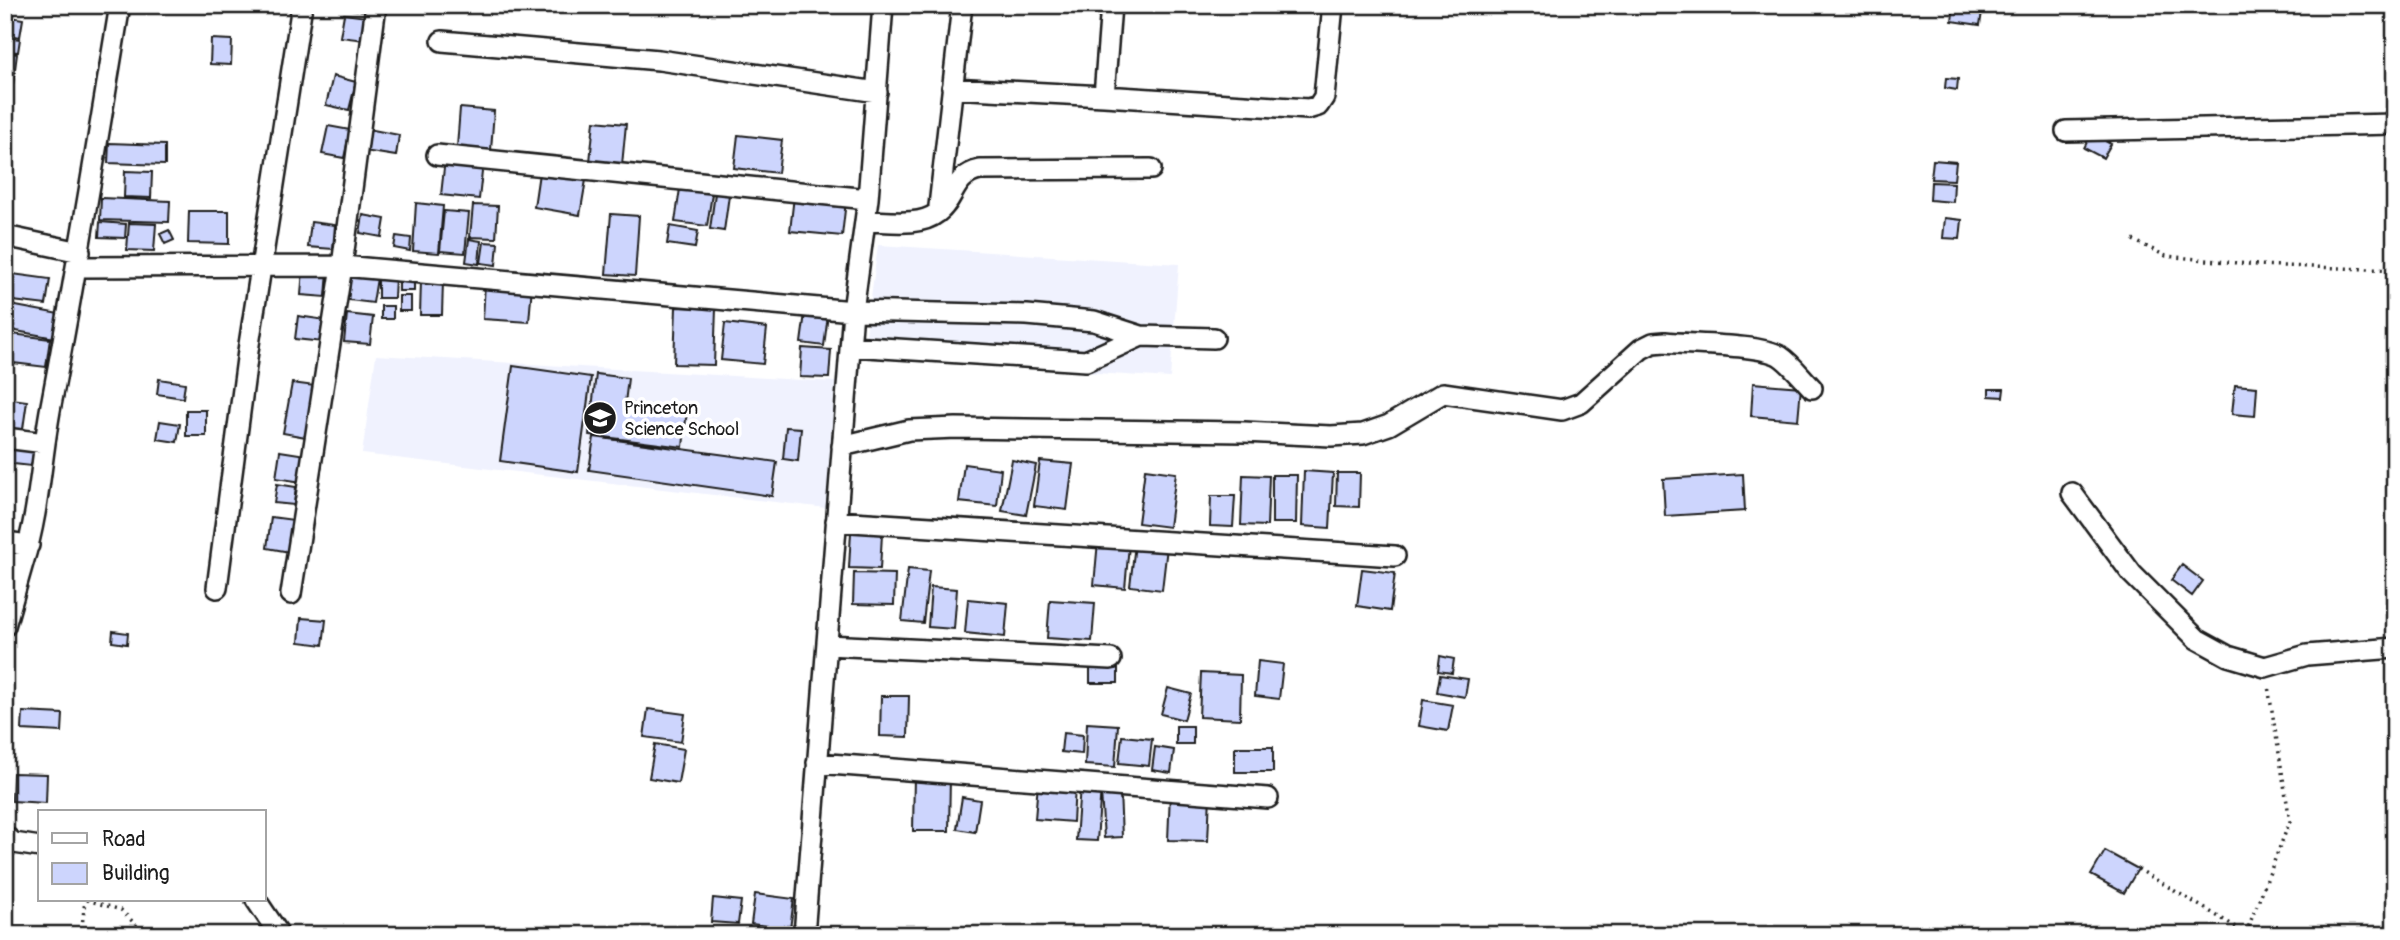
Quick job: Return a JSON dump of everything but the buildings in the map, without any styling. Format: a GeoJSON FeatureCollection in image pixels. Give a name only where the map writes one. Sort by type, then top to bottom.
{"type":"FeatureCollection","features":[{"type":"Feature","properties":{"kind":"street"},"geometry":{"type":"LineString","coordinates":[[5,626],[19,557],[41,486],[45,443],[120,5]]}},
{"type":"Feature","properties":{"kind":"street"},"geometry":{"type":"LineString","coordinates":[[217,588],[248,351],[302,5]]}},
{"type":"Feature","properties":{"kind":"street"},"geometry":{"type":"LineString","coordinates":[[291,594],[342,266],[376,5]]}},
{"type":"Feature","properties":{"kind":"street"},"geometry":{"type":"LineString","coordinates":[[804,935],[853,312],[868,199],[883,5]]}},
{"type":"Feature","properties":{"kind":"street"},"geometry":{"type":"LineString","coordinates":[[939,212],[962,5]]}},
{"type":"Feature","properties":{"kind":"street"},"geometry":{"type":"LineString","coordinates":[[1104,96],[1111,5]]}},
{"type":"Feature","properties":{"kind":"street"},"geometry":{"type":"LineString","coordinates":[[952,88],[1308,109],[1318,106],[1324,97],[1333,5]]}},
{"type":"Feature","properties":{"kind":"street"},"geometry":{"type":"LineString","coordinates":[[442,41],[659,60],[877,92]]}},
{"type":"Feature","properties":{"kind":"street"},"geometry":{"type":"LineString","coordinates":[[2066,131],[2395,124]]}},
{"type":"Feature","properties":{"kind":"street"},"geometry":{"type":"LineString","coordinates":[[437,155],[868,199]]}},
{"type":"Feature","properties":{"kind":"street"},"geometry":{"type":"LineString","coordinates":[[865,221],[922,220],[939,212],[958,183],[969,173],[980,170],[1152,169]]}},
{"type":"Feature","properties":{"kind":"street"},"geometry":{"type":"LineString","coordinates":[[5,236],[78,260],[342,266],[853,312],[1054,317],[1094,321],[1141,336],[1214,338]]}},
{"type":"Feature","properties":{"kind":"street"},"geometry":{"type":"LineString","coordinates":[[851,346],[1086,361],[1141,336]]}},
{"type":"Feature","properties":{"kind":"street"},"geometry":{"type":"LineString","coordinates":[[842,446],[909,430],[956,428],[1244,432],[1331,436],[1363,434],[1390,425],[1443,393],[1562,410],[1581,403],[1641,349],[1653,343],[1665,342],[1774,353],[1783,358],[1812,388]]}},
{"type":"Feature","properties":{"kind":"street"},"geometry":{"type":"LineString","coordinates":[[5,438],[45,443]]}},
{"type":"Feature","properties":{"kind":"street"},"geometry":{"type":"LineString","coordinates":[[2072,493],[2132,574],[2197,639],[2228,656],[2265,667],[2307,655],[2395,648]]}},
{"type":"Feature","properties":{"kind":"street"},"geometry":{"type":"LineString","coordinates":[[836,521],[1395,556]]}},
{"type":"Feature","properties":{"kind":"street"},"geometry":{"type":"LineString","coordinates":[[5,542],[19,557]]}},
{"type":"Feature","properties":{"kind":"street"},"geometry":{"type":"LineString","coordinates":[[827,645],[1111,659]]}},
{"type":"Feature","properties":{"kind":"street"},"geometry":{"type":"LineString","coordinates":[[817,763],[1268,798]]}},
{"type":"Feature","properties":{"kind":"street"},"geometry":{"type":"LineString","coordinates":[[5,836],[14,843],[38,847]]}},
{"type":"Feature","properties":{"kind":"street"},"geometry":{"type":"LineString","coordinates":[[257,902],[278,930],[277,935]]}},
{"type":"Feature","properties":{"kind":"path"},"geometry":{"type":"LineString","coordinates":[[2133,240],[2166,256],[2258,265],[2395,270]]}},
{"type":"Feature","properties":{"kind":"path"},"geometry":{"type":"LineString","coordinates":[[2138,869],[2247,934],[2290,821],[2265,667]]}},
{"type":"Feature","properties":{"kind":"path"},"geometry":{"type":"LineString","coordinates":[[81,935],[86,902]]}},
{"type":"Feature","properties":{"kind":"path"},"geometry":{"type":"LineString","coordinates":[[93,902],[121,910],[142,930],[143,935]]}},
{"type":"Feature","properties":{"kind":"shaded area"},"geometry":{"type":"Polygon","coordinates":[[[878,245],[1179,264],[1170,378],[863,357],[878,245]]]}},
{"type":"Feature","properties":{"kind":"shaded area","name":"Princeton Science School"},"geometry":{"type":"Polygon","coordinates":[[[376,355],[835,382],[826,508],[362,454],[376,355]]]}},
{"type":"Feature","properties":{"kind":"place","name":"Princeton Science School"},"geometry":{"type":"Point","coordinates":[600,418]}}]}
